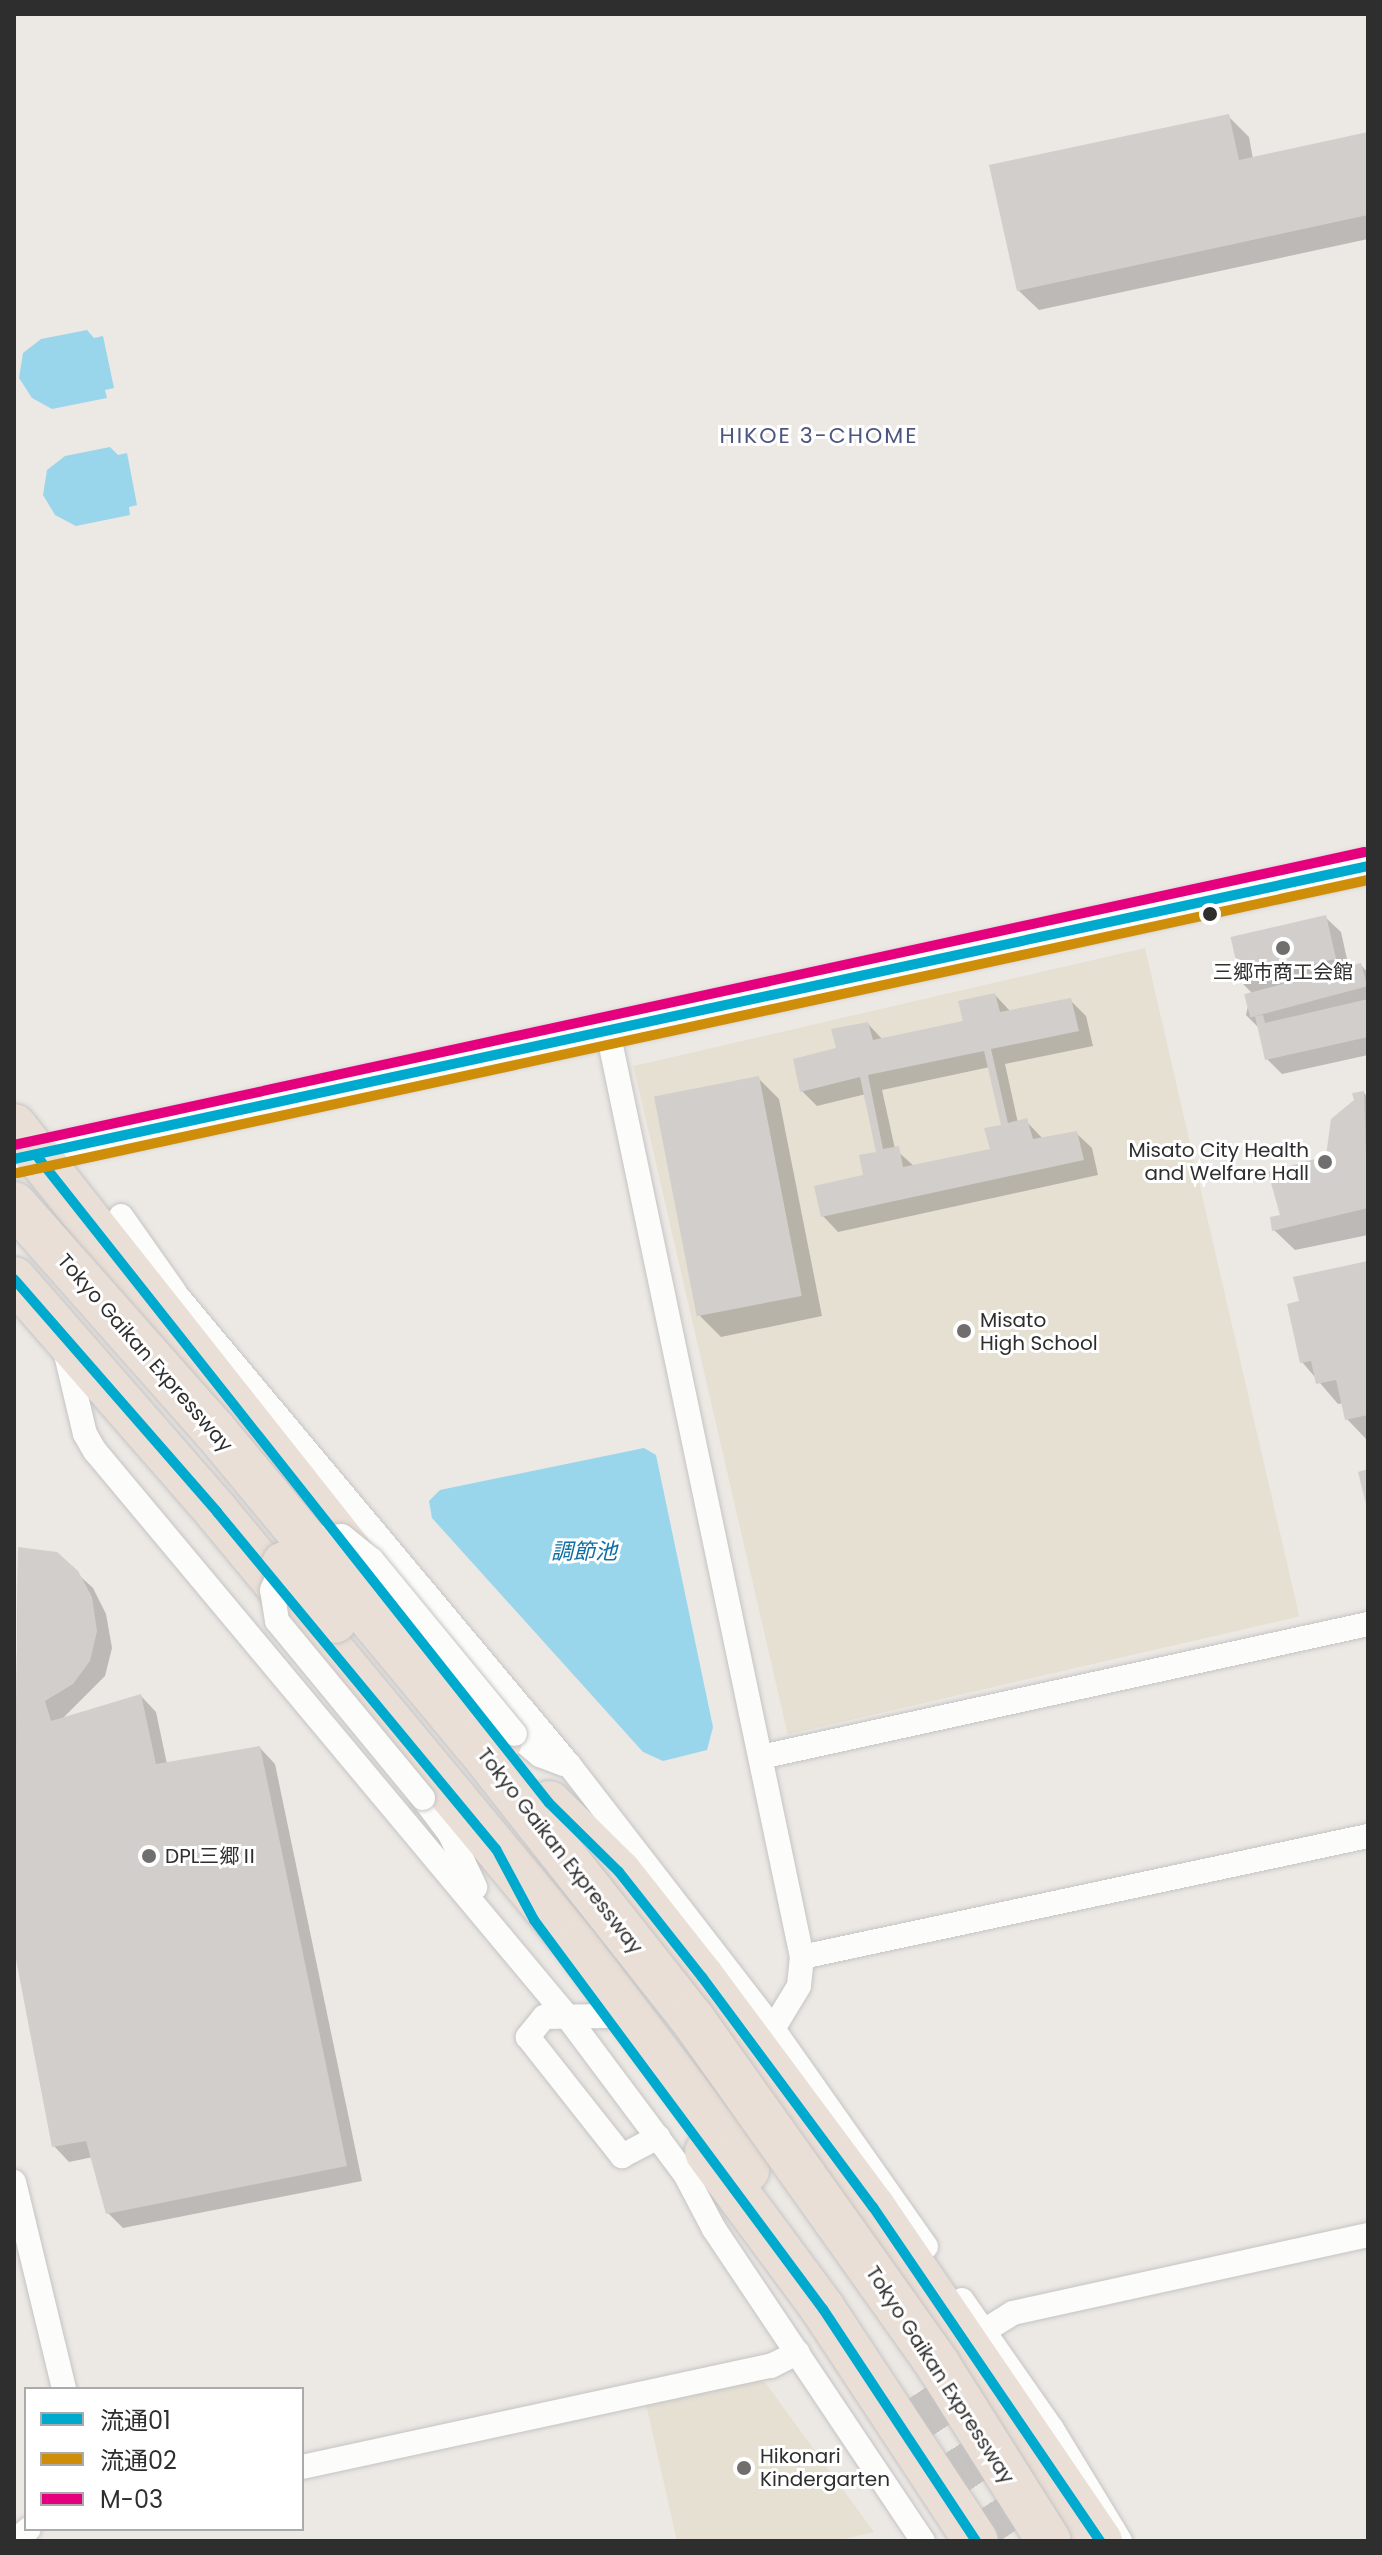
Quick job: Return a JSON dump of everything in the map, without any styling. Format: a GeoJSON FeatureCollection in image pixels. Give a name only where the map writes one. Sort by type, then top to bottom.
{"type":"FeatureCollection","features":[{"type":"Feature","properties":{"kind":"highway"},"geometry":{"type":"LineString","coordinates":[[19,1153],[116,1260],[560,1784],[796,2132]]}},
{"type":"Feature","properties":{"kind":"highway"},"geometry":{"type":"LineString","coordinates":[[19,1153],[215,1431]]}},
{"type":"Feature","properties":{"kind":"highway","name":"Tokyo Gaikan Expressway"},"geometry":{"type":"LineString","coordinates":[[14,1204],[215,1431],[476,1745],[691,2017],[938,2365],[1049,2541]]}},
{"type":"Feature","properties":{"kind":"highway","name":"Tokyo Gaikan Expressway"},"geometry":{"type":"LineString","coordinates":[[14,1260],[368,1657],[507,1826],[797,2206],[1023,2541]]}},
{"type":"Feature","properties":{"kind":"highway"},"geometry":{"type":"LineString","coordinates":[[14,1279],[217,1512],[654,2045],[976,2541]]}},
{"type":"Feature","properties":{"kind":"highway"},"geometry":{"type":"LineString","coordinates":[[560,1784],[619,1872],[879,2196],[1117,2540]]}},
{"type":"Feature","properties":{"kind":"highway"},"geometry":{"type":"LineString","coordinates":[[496,1849],[587,2015],[742,2183],[772,2277],[948,2541]]}},
{"type":"Feature","properties":{"kind":"street"},"geometry":{"type":"LineString","coordinates":[[19,1153],[607,1027],[1367,874]]}},
{"type":"Feature","properties":{"kind":"street"},"geometry":{"type":"LineString","coordinates":[[607,1027],[802,1957],[799,1986],[773,2029]]}},
{"type":"Feature","properties":{"kind":"street"},"geometry":{"type":"LineString","coordinates":[[121,1216],[177,1296],[560,1784],[773,2029],[879,2196],[984,2331],[1117,2540]]}},
{"type":"Feature","properties":{"kind":"street"},"geometry":{"type":"LineString","coordinates":[[116,1260],[177,1296]]}},
{"type":"Feature","properties":{"kind":"street"},"geometry":{"type":"LineString","coordinates":[[61,1333],[85,1434],[95,1451],[489,1918],[587,2015],[658,2137],[923,2541]]}},
{"type":"Feature","properties":{"kind":"street"},"geometry":{"type":"LineString","coordinates":[[489,1918],[450,1834],[277,1621],[272,1590],[281,1570],[316,1538],[342,1536],[372,1560],[515,1734],[540,1755],[560,1784]]}},
{"type":"Feature","properties":{"kind":"street"},"geometry":{"type":"LineString","coordinates":[[761,1757],[1368,1624]]}},
{"type":"Feature","properties":{"kind":"street"},"geometry":{"type":"LineString","coordinates":[[802,1957],[1368,1836]]}},
{"type":"Feature","properties":{"kind":"street"},"geometry":{"type":"LineString","coordinates":[[587,2015],[544,2017],[528,2037],[622,2156],[658,2137]]}},
{"type":"Feature","properties":{"kind":"street"},"geometry":{"type":"LineString","coordinates":[[15,2192],[64,2387]]}},
{"type":"Feature","properties":{"kind":"street"},"geometry":{"type":"LineString","coordinates":[[984,2331],[1013,2313],[1368,2235]]}},
{"type":"Feature","properties":{"kind":"street"},"geometry":{"type":"LineString","coordinates":[[304,2467],[771,2366],[798,2352]]}},
{"type":"Feature","properties":{"kind":"shaded area","name":"Misato High School"},"geometry":{"type":"Polygon","coordinates":[[[1145,948],[1299,1616],[788,1735],[633,1066],[1145,948]]]}},
{"type":"Feature","properties":{"kind":"shaded area","name":"Hikonari Kindergarten"},"geometry":{"type":"Polygon","coordinates":[[[762,2378],[874,2532],[836,2541],[677,2541],[646,2404],[762,2378]]]}},
{"type":"Feature","properties":{"kind":"water"},"geometry":{"type":"Polygon","coordinates":[[[87,330],[94,338],[103,336],[114,388],[105,390],[107,398],[52,409],[32,398],[19,378],[23,353],[41,339],[87,330]]]}},
{"type":"Feature","properties":{"kind":"water"},"geometry":{"type":"Polygon","coordinates":[[[110,447],[118,455],[127,453],[137,505],[129,507],[130,515],[76,526],[55,515],[43,495],[47,470],[65,456],[110,447]]]}},
{"type":"Feature","properties":{"kind":"water","name":"調節池"},"geometry":{"type":"Polygon","coordinates":[[[644,1448],[656,1455],[713,1727],[707,1750],[663,1761],[643,1752],[432,1518],[429,1501],[440,1490],[644,1448]]]}},
{"type":"Feature","properties":{"kind":"building"},"geometry":{"type":"Polygon","coordinates":[[[1229,114],[1239,160],[1368,132],[1368,215],[1017,291],[989,165],[1229,114]]]}},
{"type":"Feature","properties":{"kind":"building","name":"三郷市商工会館"},"geometry":{"type":"Polygon","coordinates":[[[1326,915],[1336,959],[1241,981],[1231,937],[1326,915]]]}},
{"type":"Feature","properties":{"kind":"building"},"geometry":{"type":"Polygon","coordinates":[[[1361,963],[1367,986],[1250,1017],[1244,994],[1361,963]]]}},
{"type":"Feature","properties":{"kind":"building"},"geometry":{"type":"Polygon","coordinates":[[[995,993],[1000,1012],[1071,998],[1079,1031],[991,1049],[1008,1123],[1027,1118],[1033,1139],[1077,1131],[1084,1160],[821,1217],[814,1186],[863,1175],[859,1155],[876,1152],[860,1077],[800,1092],[793,1059],[836,1048],[831,1029],[868,1022],[873,1040],[963,1021],[958,1001],[995,993]],[[984,1051],[868,1075],[883,1149],[899,1146],[903,1167],[990,1149],[984,1128],[1001,1125],[984,1051]]]}},
{"type":"Feature","properties":{"kind":"building"},"geometry":{"type":"Polygon","coordinates":[[[1368,999],[1368,1037],[1265,1060],[1255,1016],[1263,1015],[1265,1023],[1368,999]]]}},
{"type":"Feature","properties":{"kind":"building"},"geometry":{"type":"Polygon","coordinates":[[[759,1076],[802,1296],[697,1316],[654,1096],[759,1076]]]}},
{"type":"Feature","properties":{"kind":"building"},"geometry":{"type":"Polygon","coordinates":[[[1364,1091],[1368,1208],[1272,1231],[1270,1217],[1280,1215],[1268,1172],[1326,1156],[1331,1119],[1354,1100],[1352,1093],[1364,1091]]]}},
{"type":"Feature","properties":{"kind":"building"},"geometry":{"type":"Polygon","coordinates":[[[1368,1261],[1368,1415],[1345,1420],[1336,1380],[1316,1384],[1311,1361],[1300,1363],[1287,1304],[1299,1301],[1293,1277],[1368,1261]]]}},
{"type":"Feature","properties":{"kind":"building"},"geometry":{"type":"Polygon","coordinates":[[[1368,1469],[1368,1508],[1367,1508],[1358,1472],[1368,1469]]]}},
{"type":"Feature","properties":{"kind":"building","name":"DPL三郷Ⅱ"},"geometry":{"type":"Polygon","coordinates":[[[18,1547],[57,1552],[78,1571],[92,1597],[97,1631],[90,1661],[73,1684],[45,1701],[51,1721],[141,1694],[156,1764],[260,1746],[347,2166],[106,2214],[86,2141],[52,2147],[14,1949],[18,1547]]]}},
{"type":"Feature","properties":{"kind":"tunnel"},"geometry":{"type":"LineString","coordinates":[[908,2399],[1000,2541]]}},
{"type":"Feature","properties":{"kind":"transit line","name":"M-03"},"geometry":{"type":"LineString","coordinates":[[14,1145],[1365,852]]}},
{"type":"Feature","properties":{"kind":"transit line","name":"流通01"},"geometry":{"type":"LineString","coordinates":[[14,1159],[1368,866]]}},
{"type":"Feature","properties":{"kind":"transit line","name":"流通02"},"geometry":{"type":"LineString","coordinates":[[17,1173],[1368,880]]}},
{"type":"Feature","properties":{"kind":"transit line","name":"流通01"},"geometry":{"type":"LineString","coordinates":[[36,1155],[549,1803],[619,1872],[702,1977],[873,2207],[1100,2541]]}},
{"type":"Feature","properties":{"kind":"transit line","name":"流通01"},"geometry":{"type":"LineString","coordinates":[[14,1279],[217,1512],[496,1849],[534,1920],[823,2309],[976,2541]]}},
{"type":"Feature","properties":{"kind":"place","name":"三郷市商工会館"},"geometry":{"type":"Point","coordinates":[1283,948]}},
{"type":"Feature","properties":{"kind":"place","name":"Misato City Health and Welfare Hall"},"geometry":{"type":"Point","coordinates":[1325,1162]}},
{"type":"Feature","properties":{"kind":"place","name":"Misato High School"},"geometry":{"type":"Point","coordinates":[964,1331]}},
{"type":"Feature","properties":{"kind":"place","name":"DPL三郷Ⅱ"},"geometry":{"type":"Point","coordinates":[149,1856]}},
{"type":"Feature","properties":{"kind":"place","name":"Hikonari Kindergarten"},"geometry":{"type":"Point","coordinates":[744,2468]}},
{"type":"Feature","properties":{"kind":"district","name":"HIKOE 3-CHOME"},"geometry":{"type":"Point","coordinates":[819,436]}}]}
